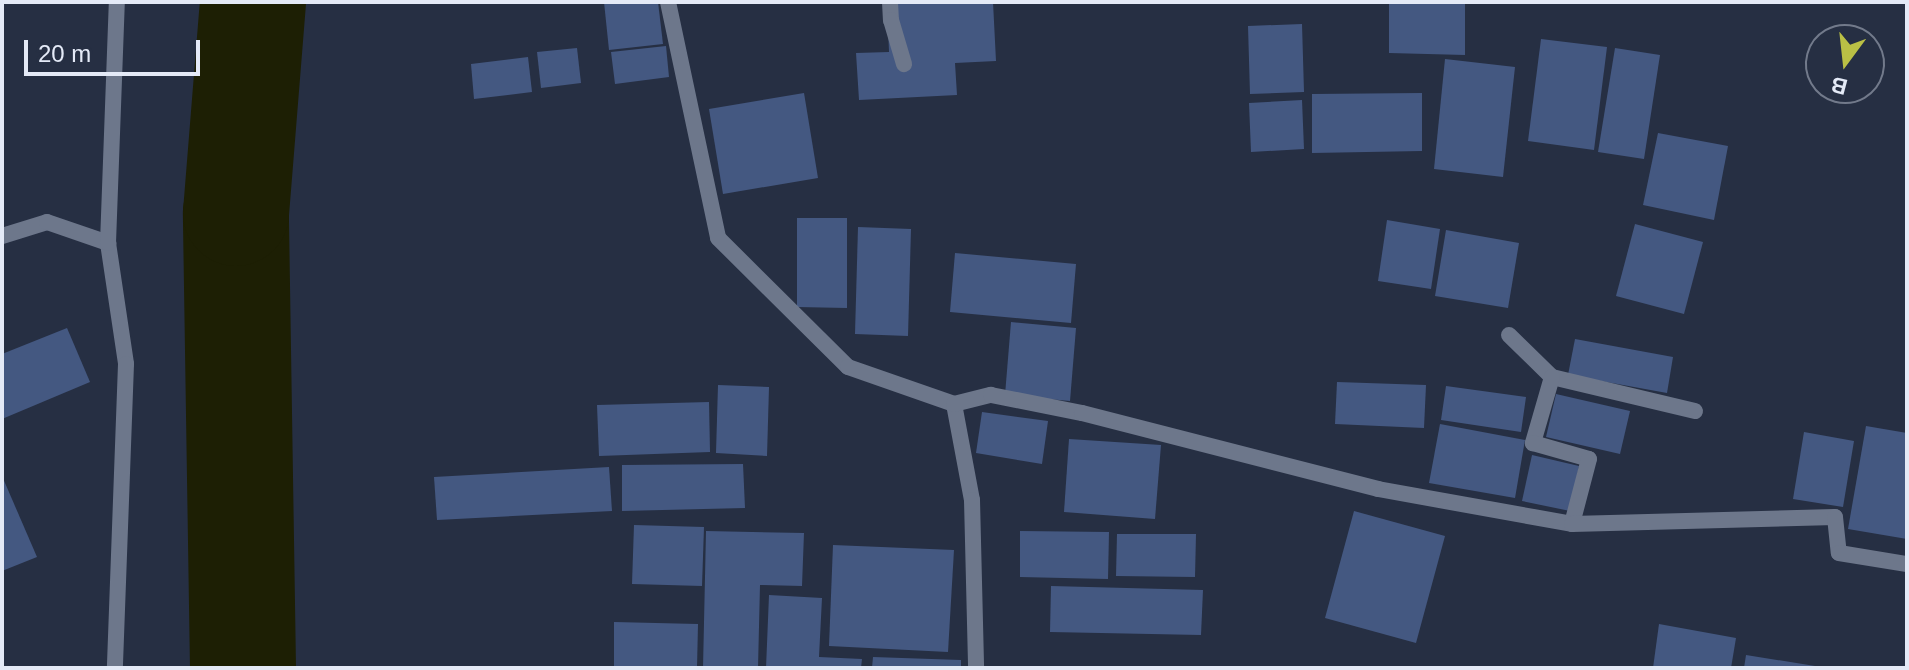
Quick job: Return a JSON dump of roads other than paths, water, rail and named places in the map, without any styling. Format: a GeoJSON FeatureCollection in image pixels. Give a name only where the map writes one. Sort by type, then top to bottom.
{"type":"FeatureCollection","features":[{"type":"Feature","properties":{"kind":"street"},"geometry":{"type":"LineString","coordinates":[[115,668],[126,364],[108,243],[117,2]]}},
{"type":"Feature","properties":{"kind":"street"},"geometry":{"type":"LineString","coordinates":[[668,2],[718,238],[848,367],[954,404],[991,395],[1082,413],[1378,489],[1572,524],[1835,517],[1839,553],[1907,564]]}},
{"type":"Feature","properties":{"kind":"street"},"geometry":{"type":"LineString","coordinates":[[890,2],[891,20],[904,64]]}},
{"type":"Feature","properties":{"kind":"street"},"geometry":{"type":"LineString","coordinates":[[2,236],[47,222],[108,243]]}},
{"type":"Feature","properties":{"kind":"street"},"geometry":{"type":"LineString","coordinates":[[1509,335],[1552,377],[1695,411]]}},
{"type":"Feature","properties":{"kind":"street"},"geometry":{"type":"LineString","coordinates":[[1552,377],[1533,443],[1589,459],[1572,524]]}},
{"type":"Feature","properties":{"kind":"street"},"geometry":{"type":"LineString","coordinates":[[954,404],[972,500],[976,668]]}},
{"type":"Feature","properties":{"kind":"waterway"},"geometry":{"type":"LineString","coordinates":[[243,668],[236,213],[253,2]]}}]}
